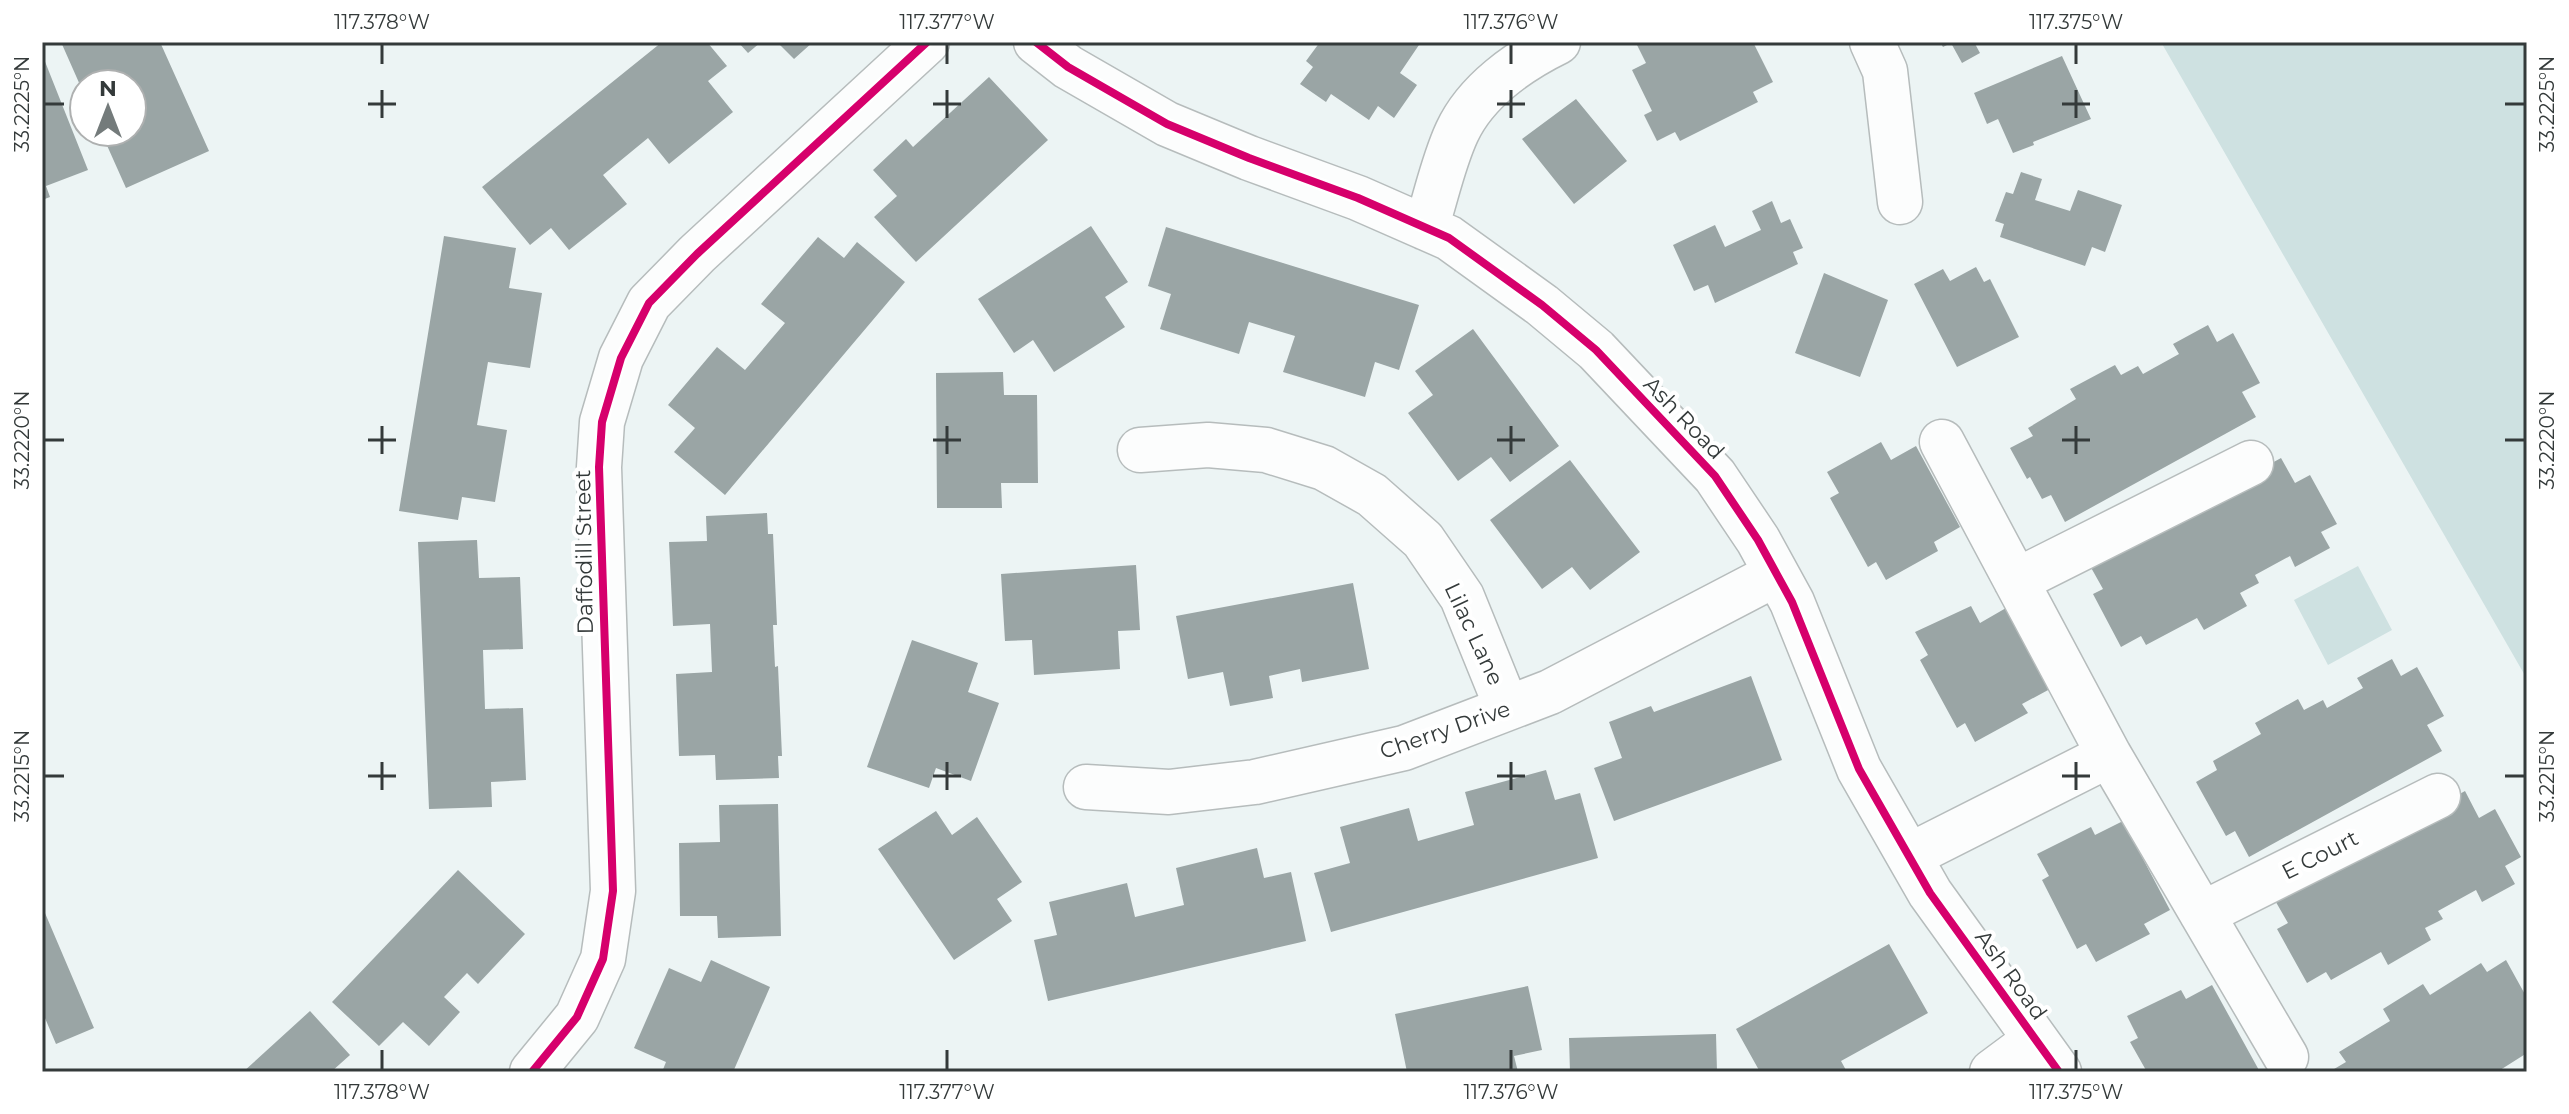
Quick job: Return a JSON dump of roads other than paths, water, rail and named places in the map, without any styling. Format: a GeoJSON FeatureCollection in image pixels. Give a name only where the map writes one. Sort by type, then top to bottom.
{"type":"FeatureCollection","features":[{"type":"Feature","properties":{"kind":"street","name":"Daffodill Street"},"geometry":{"type":"LineString","coordinates":[[532,1072],[577,1017],[603,959],[613,891],[599,467],[602,422],[621,358],[649,303],[697,254],[927,42]]}},
{"type":"Feature","properties":{"kind":"street","name":"Ash Road"},"geometry":{"type":"LineString","coordinates":[[1036,42],[1068,67],[1167,124],[1358,198],[1449,238],[1542,305],[1596,350],[1715,476],[1758,540],[1792,602],[1859,769],[1930,893],[2047,1056]]}},
{"type":"Feature","properties":{"kind":"street"},"geometry":{"type":"LineString","coordinates":[[1426,228],[1457,131],[1483,94],[1528,57],[1558,42]]}},
{"type":"Feature","properties":{"kind":"street"},"geometry":{"type":"LineString","coordinates":[[1872,42],[1885,71],[1900,202]]}},
{"type":"Feature","properties":{"kind":"street"},"geometry":{"type":"LineString","coordinates":[[1942,442],[2109,755],[2286,1057]]}},
{"type":"Feature","properties":{"kind":"street","name":"Lilac Lane"},"geometry":{"type":"LineString","coordinates":[[1140,450],[1208,445],[1266,450],[1324,468],[1372,495],[1423,540],[1462,597],[1507,708]]}},
{"type":"Feature","properties":{"kind":"street"},"geometry":{"type":"LineString","coordinates":[[2016,581],[2251,463]]}},
{"type":"Feature","properties":{"kind":"street","name":"Cherry Drive"},"geometry":{"type":"LineString","coordinates":[[1086,787],[1169,792],[1255,782],[1404,748],[1550,692],[1776,574]]}},
{"type":"Feature","properties":{"kind":"street"},"geometry":{"type":"LineString","coordinates":[[1909,856],[2109,755]]}},
{"type":"Feature","properties":{"kind":"street","name":"E Court"},"geometry":{"type":"LineString","coordinates":[[2202,914],[2438,796]]}},
{"type":"Feature","properties":{"kind":"street"},"geometry":{"type":"LineString","coordinates":[[1992,1072],[2047,1056]]}}]}
